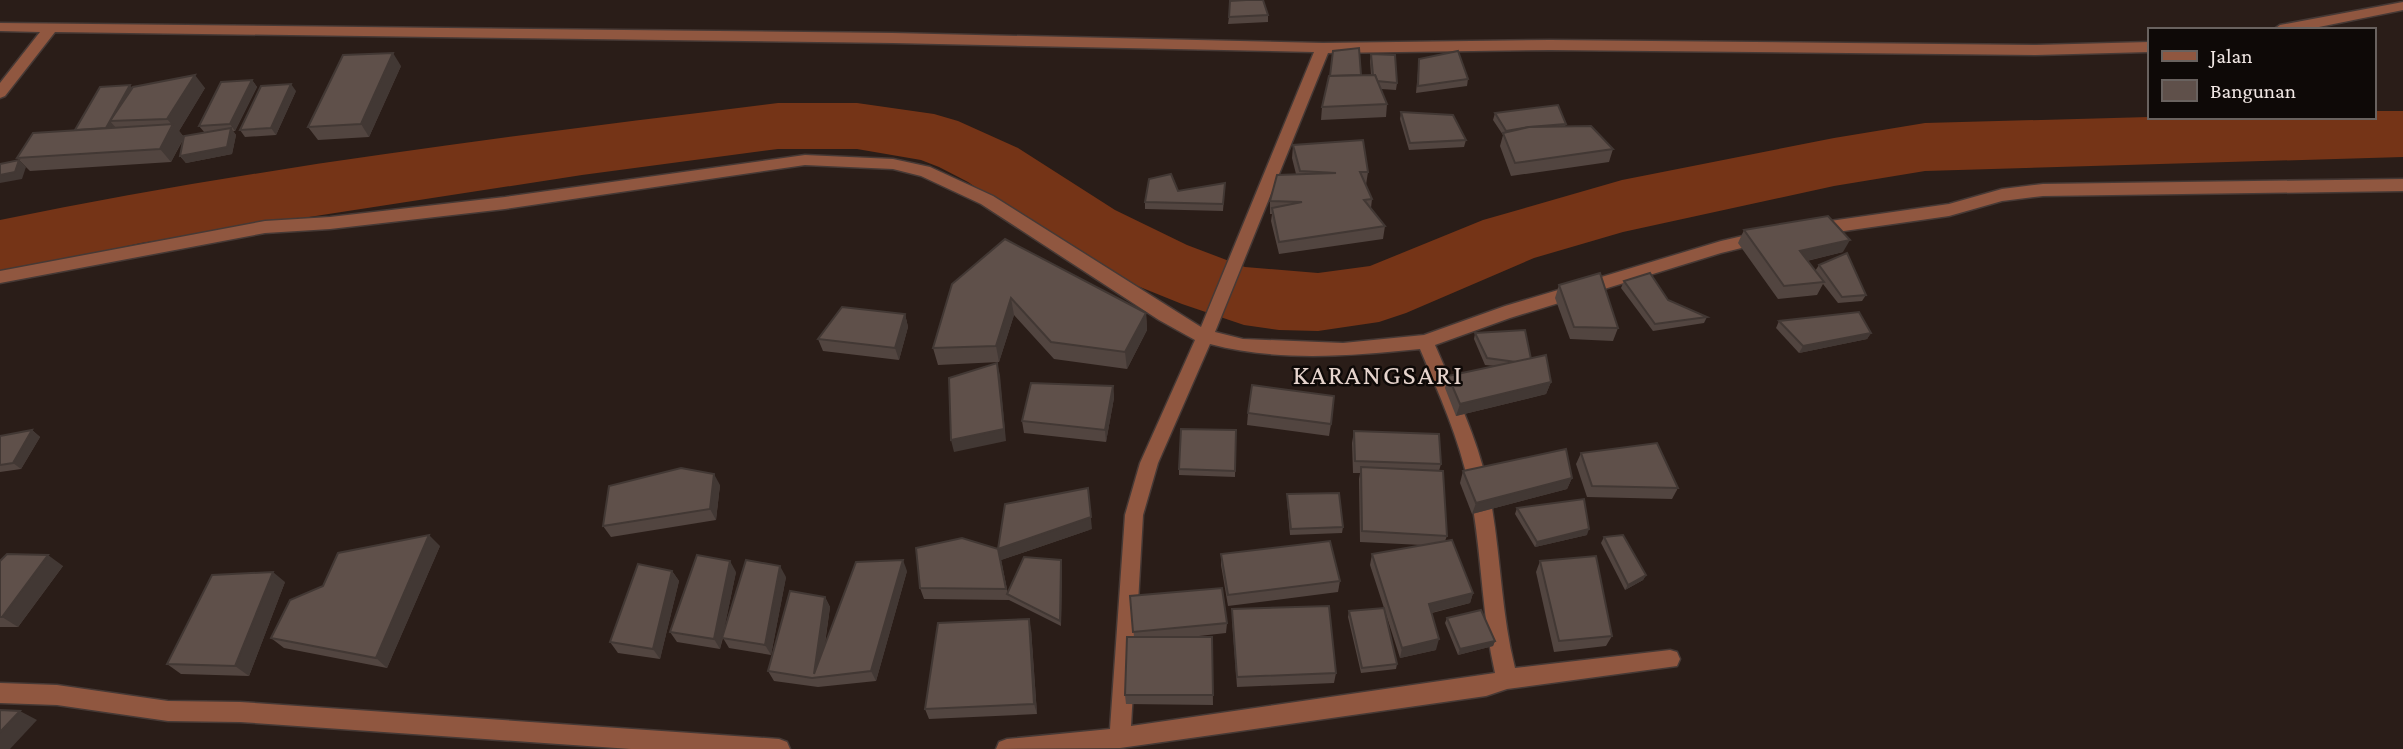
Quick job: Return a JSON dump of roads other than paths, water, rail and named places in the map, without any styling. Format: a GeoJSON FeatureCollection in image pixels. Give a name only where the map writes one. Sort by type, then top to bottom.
{"type":"FeatureCollection","features":[{"type":"Feature","properties":{"kind":"street"},"geometry":{"type":"LineString","coordinates":[[2290,28],[2403,6]]}},
{"type":"Feature","properties":{"kind":"street"},"geometry":{"type":"LineString","coordinates":[[0,27],[893,38],[1323,48],[1550,45],[2036,50],[2148,47]]}},
{"type":"Feature","properties":{"kind":"street"},"geometry":{"type":"LineString","coordinates":[[0,93],[52,27]]}},
{"type":"Feature","properties":{"kind":"street"},"geometry":{"type":"LineString","coordinates":[[1120,738],[1133,515],[1149,463],[1237,263],[1323,48]]}},
{"type":"Feature","properties":{"kind":"street"},"geometry":{"type":"LineString","coordinates":[[0,277],[265,227],[330,223],[505,203],[805,160],[854,160],[925,171],[960,186],[987,200],[1084,264],[1203,336],[1243,346],[1343,350],[1426,342],[1530,305],[1721,247],[1777,234]]}},
{"type":"Feature","properties":{"kind":"street"},"geometry":{"type":"LineString","coordinates":[[1799,231],[1949,210],[2002,195],[2043,190],[2403,185]]}},
{"type":"Feature","properties":{"kind":"street"},"geometry":{"type":"LineString","coordinates":[[1426,342],[1466,440],[1479,489],[1496,640],[1507,679]]}},
{"type":"Feature","properties":{"kind":"street"},"geometry":{"type":"LineString","coordinates":[[1006,749],[1120,738],[1486,686],[1507,679],[1670,659]]}},
{"type":"Feature","properties":{"kind":"street"},"geometry":{"type":"LineString","coordinates":[[0,693],[57,695],[168,711],[240,712],[779,749]]}},
{"type":"Feature","properties":{"kind":"waterway"},"geometry":{"type":"LineString","coordinates":[[0,247],[141,217],[582,151],[778,126],[857,126],[934,138],[963,150],[993,165],[1089,229],[1161,265],[1208,284],[1244,296],[1279,301],[1318,302],[1379,293],[1509,239],[1622,206],[1834,162],[1925,147],[2403,134]]}},
{"type":"Feature","properties":{"kind":"district","name":"KARANGSARI"},"geometry":{"type":"Point","coordinates":[1378,374]}}]}
